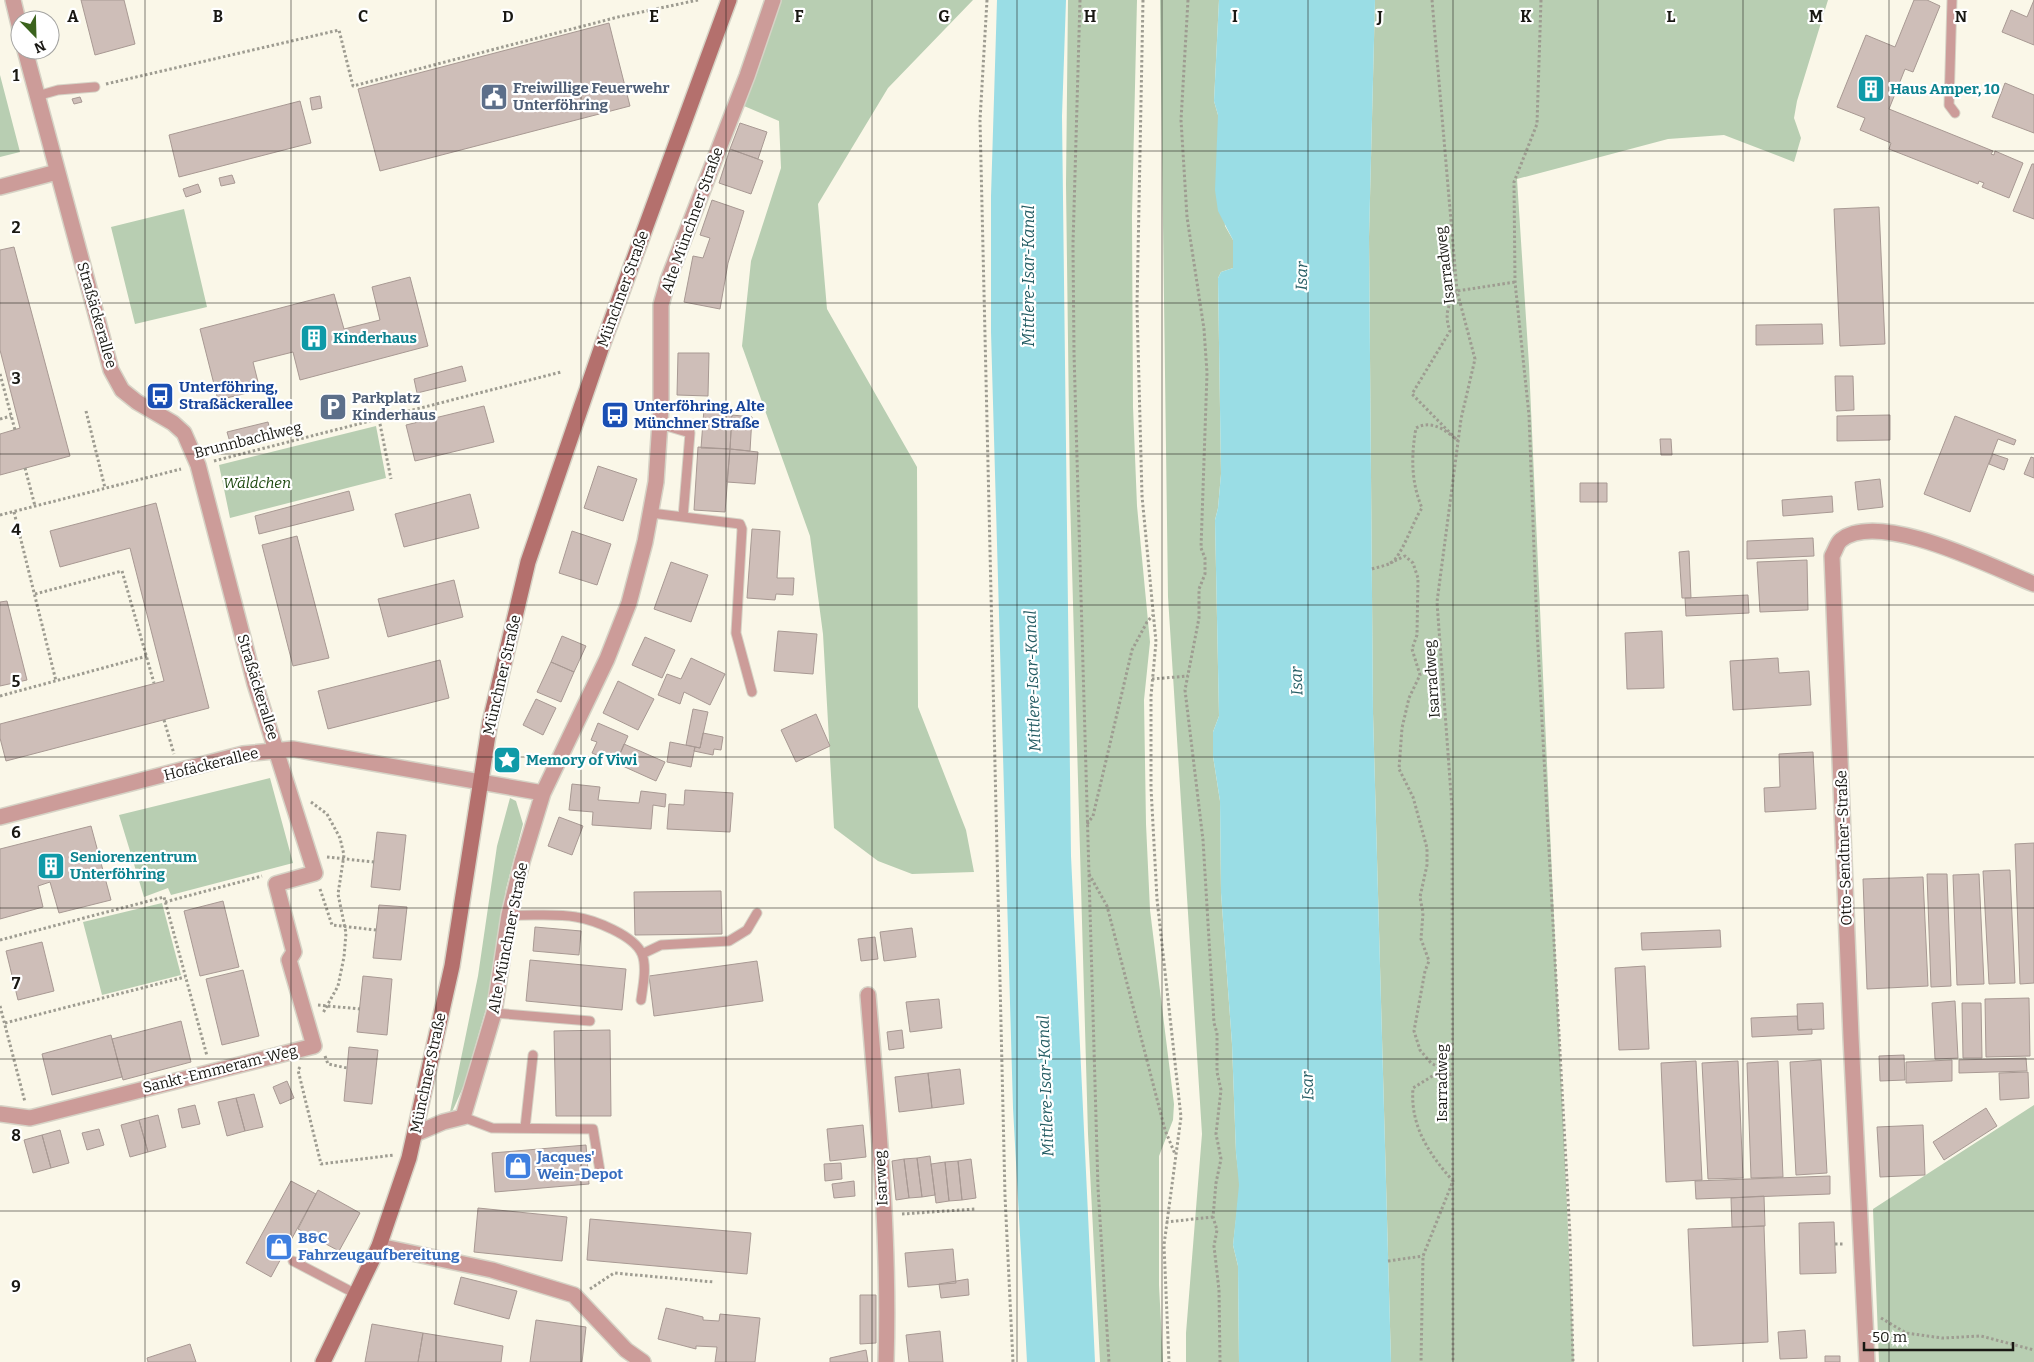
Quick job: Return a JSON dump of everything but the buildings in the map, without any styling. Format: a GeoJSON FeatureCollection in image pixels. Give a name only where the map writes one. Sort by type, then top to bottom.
{"type":"FeatureCollection","features":[{"type":"Feature","properties":{"kind":"main road","name":"Münchner Straße"},"geometry":{"type":"LineString","coordinates":[[323,1362],[379,1246],[409,1158],[452,966],[490,722],[528,562],[602,346],[729,0]]}},
{"type":"Feature","properties":{"kind":"street","name":"Alte Münchner Straße"},"geometry":{"type":"LineString","coordinates":[[462,1117],[494,1013],[509,915],[522,862],[543,793],[607,659],[629,603],[651,513],[656,482],[660,424],[661,305],[668,280],[747,76],[773,0]]}},
{"type":"Feature","properties":{"kind":"street","name":"Straßäckerallee"},"geometry":{"type":"LineString","coordinates":[[28,60],[111,370],[122,390],[137,402],[174,423],[184,434],[198,465],[255,684],[277,749]]}},
{"type":"Feature","properties":{"kind":"street"},"geometry":{"type":"LineString","coordinates":[[0,187],[57,172]]}},
{"type":"Feature","properties":{"kind":"street","name":"Otto-Sendtner-Straße"},"geometry":{"type":"LineString","coordinates":[[1867,1362],[1832,556],[1840,540],[1859,531],[1893,532],[1918,538],[2034,584]]}},
{"type":"Feature","properties":{"kind":"street","name":"Hofäckerallee"},"geometry":{"type":"LineString","coordinates":[[0,817],[243,754],[277,749],[293,749],[543,793]]}},
{"type":"Feature","properties":{"kind":"street"},"geometry":{"type":"LineString","coordinates":[[276,884],[315,873],[277,749]]}},
{"type":"Feature","properties":{"kind":"street","name":"Sankt-Emmeram-Weg"},"geometry":{"type":"LineString","coordinates":[[0,1114],[30,1118],[314,1046],[289,960],[294,952],[276,884]]}},
{"type":"Feature","properties":{"kind":"street","name":"Isarweg"},"geometry":{"type":"LineString","coordinates":[[868,994],[884,1216],[888,1301],[886,1362]]}},
{"type":"Feature","properties":{"kind":"street"},"geometry":{"type":"LineString","coordinates":[[415,1134],[443,1122],[462,1117]]}},
{"type":"Feature","properties":{"kind":"street"},"geometry":{"type":"LineString","coordinates":[[379,1246],[492,1270],[574,1295],[626,1350],[643,1362]]}},
{"type":"Feature","properties":{"kind":"lane"},"geometry":{"type":"LineString","coordinates":[[1952,0],[1949,105],[1955,114]]}},
{"type":"Feature","properties":{"kind":"lane"},"geometry":{"type":"LineString","coordinates":[[37,96],[58,90],[95,87]]}},
{"type":"Feature","properties":{"kind":"lane"},"geometry":{"type":"LineString","coordinates":[[660,424],[690,433],[683,516]]}},
{"type":"Feature","properties":{"kind":"lane"},"geometry":{"type":"LineString","coordinates":[[651,513],[740,524],[742,529],[736,633],[752,692]]}},
{"type":"Feature","properties":{"kind":"lane"},"geometry":{"type":"LineString","coordinates":[[642,954],[661,944],[729,941],[747,930],[757,913]]}},
{"type":"Feature","properties":{"kind":"lane"},"geometry":{"type":"LineString","coordinates":[[509,915],[574,916],[622,935],[638,947],[642,954],[644,964],[642,1000]]}},
{"type":"Feature","properties":{"kind":"lane"},"geometry":{"type":"LineString","coordinates":[[494,1013],[590,1021]]}},
{"type":"Feature","properties":{"kind":"lane"},"geometry":{"type":"LineString","coordinates":[[525,1128],[533,1055]]}},
{"type":"Feature","properties":{"kind":"lane"},"geometry":{"type":"LineString","coordinates":[[462,1117],[492,1128],[592,1129],[600,1171]]}},
{"type":"Feature","properties":{"kind":"lane"},"geometry":{"type":"LineString","coordinates":[[293,1260],[356,1294]]}},
{"type":"Feature","properties":{"kind":"path"},"geometry":{"type":"LineString","coordinates":[[95,87],[339,30],[353,86],[618,18],[698,0]]}},
{"type":"Feature","properties":{"kind":"path"},"geometry":{"type":"LineString","coordinates":[[987,0],[981,130],[1005,1196],[1013,1362]]}},
{"type":"Feature","properties":{"kind":"path"},"geometry":{"type":"LineString","coordinates":[[1080,0],[1073,244],[1086,825],[1098,1188],[1108,1362]]}},
{"type":"Feature","properties":{"kind":"path"},"geometry":{"type":"LineString","coordinates":[[1143,0],[1138,306],[1142,496],[1156,642],[1152,679],[1151,788],[1156,890],[1180,1097],[1179,1135],[1164,1245],[1169,1362]]}},
{"type":"Feature","properties":{"kind":"path"},"geometry":{"type":"LineString","coordinates":[[1188,0],[1181,120],[1187,217],[1204,329],[1207,373],[1201,548],[1205,558],[1205,574],[1199,589],[1199,618],[1186,690],[1203,840],[1214,1023],[1218,1043],[1217,1072],[1221,1090],[1216,1134],[1221,1159],[1216,1183],[1213,1217],[1217,1230],[1214,1246],[1219,1290],[1220,1362]]}},
{"type":"Feature","properties":{"kind":"path","name":"Isarradweg"},"geometry":{"type":"LineString","coordinates":[[1432,0],[1457,291],[1474,359],[1458,441],[1438,602],[1452,808],[1453,1362]]}},
{"type":"Feature","properties":{"kind":"path"},"geometry":{"type":"LineString","coordinates":[[1541,0],[1537,124],[1514,182],[1515,282],[1529,415],[1537,629],[1570,1236],[1573,1362]]}},
{"type":"Feature","properties":{"kind":"path"},"geometry":{"type":"LineString","coordinates":[[1458,441],[1412,394],[1450,331],[1446,319],[1448,304],[1457,291],[1515,282]]}},
{"type":"Feature","properties":{"kind":"path","name":"Brunnbachlweg"},"geometry":{"type":"LineString","coordinates":[[0,515],[560,372]]}},
{"type":"Feature","properties":{"kind":"path"},"geometry":{"type":"LineString","coordinates":[[0,374],[15,430]]}},
{"type":"Feature","properties":{"kind":"path"},"geometry":{"type":"LineString","coordinates":[[160,396],[163,389]]}},
{"type":"Feature","properties":{"kind":"path"},"geometry":{"type":"LineString","coordinates":[[86,411],[105,488]]}},
{"type":"Feature","properties":{"kind":"path"},"geometry":{"type":"LineString","coordinates":[[0,419],[11,416]]}},
{"type":"Feature","properties":{"kind":"path"},"geometry":{"type":"LineString","coordinates":[[379,419],[391,479]]}},
{"type":"Feature","properties":{"kind":"path"},"geometry":{"type":"LineString","coordinates":[[1390,563],[1398,553],[1413,520],[1422,508],[1412,480],[1411,462],[1416,428],[1420,426],[1444,428],[1458,441]]}},
{"type":"Feature","properties":{"kind":"path"},"geometry":{"type":"LineString","coordinates":[[25,468],[35,506]]}},
{"type":"Feature","properties":{"kind":"path"},"geometry":{"type":"LineString","coordinates":[[14,512],[56,681]]}},
{"type":"Feature","properties":{"kind":"path"},"geometry":{"type":"LineString","coordinates":[[1372,569],[1405,556],[1410,559],[1417,570],[1419,587],[1417,635],[1412,649],[1420,675],[1410,698],[1402,728],[1399,769],[1413,797],[1426,848],[1427,865],[1420,897],[1423,913],[1421,939],[1428,961],[1422,981],[1414,1031],[1420,1050],[1432,1063],[1453,1075]]}},
{"type":"Feature","properties":{"kind":"path"},"geometry":{"type":"LineString","coordinates":[[35,594],[122,571],[154,683]]}},
{"type":"Feature","properties":{"kind":"path"},"geometry":{"type":"LineString","coordinates":[[1086,825],[1092,816],[1132,650],[1147,622],[1154,615]]}},
{"type":"Feature","properties":{"kind":"path"},"geometry":{"type":"LineString","coordinates":[[0,696],[147,656]]}},
{"type":"Feature","properties":{"kind":"path"},"geometry":{"type":"LineString","coordinates":[[1152,679],[1188,676]]}},
{"type":"Feature","properties":{"kind":"path"},"geometry":{"type":"LineString","coordinates":[[164,720],[179,772]]}},
{"type":"Feature","properties":{"kind":"path"},"geometry":{"type":"LineString","coordinates":[[290,790],[298,793],[327,814],[340,838],[344,859],[338,894],[345,926],[344,957],[338,986],[326,1006],[323,1020]]}},
{"type":"Feature","properties":{"kind":"path"},"geometry":{"type":"LineString","coordinates":[[310,856],[374,862]]}},
{"type":"Feature","properties":{"kind":"path"},"geometry":{"type":"LineString","coordinates":[[1088,872],[1107,906],[1165,1130],[1175,1154]]}},
{"type":"Feature","properties":{"kind":"path"},"geometry":{"type":"LineString","coordinates":[[165,902],[273,873],[276,884]]}},
{"type":"Feature","properties":{"kind":"path"},"geometry":{"type":"LineString","coordinates":[[315,873],[332,925],[376,930]]}},
{"type":"Feature","properties":{"kind":"path"},"geometry":{"type":"LineString","coordinates":[[0,940],[164,897],[211,1072]]}},
{"type":"Feature","properties":{"kind":"path"},"geometry":{"type":"LineString","coordinates":[[5,1024],[185,977]]}},
{"type":"Feature","properties":{"kind":"path"},"geometry":{"type":"LineString","coordinates":[[302,1004],[360,1008]]}},
{"type":"Feature","properties":{"kind":"path"},"geometry":{"type":"LineString","coordinates":[[0,1006],[30,1118]]}},
{"type":"Feature","properties":{"kind":"path"},"geometry":{"type":"LineString","coordinates":[[347,1068],[328,1064],[322,1046],[314,1046],[298,1070],[321,1164],[389,1154],[409,1158]]}},
{"type":"Feature","properties":{"kind":"path"},"geometry":{"type":"LineString","coordinates":[[1421,1362],[1423,1256],[1454,1181],[1425,1146],[1418,1130],[1412,1100],[1413,1088],[1439,1072],[1453,1075]]}},
{"type":"Feature","properties":{"kind":"path"},"geometry":{"type":"LineString","coordinates":[[884,1216],[975,1208]]}},
{"type":"Feature","properties":{"kind":"path"},"geometry":{"type":"LineString","coordinates":[[1166,1222],[1213,1217]]}},
{"type":"Feature","properties":{"kind":"path"},"geometry":{"type":"LineString","coordinates":[[1388,1262],[1423,1256]]}},
{"type":"Feature","properties":{"kind":"path"},"geometry":{"type":"LineString","coordinates":[[590,1289],[614,1273],[714,1282]]}},
{"type":"Feature","properties":{"kind":"path"},"geometry":{"type":"LineString","coordinates":[[1864,1306],[1906,1333],[1942,1338],[1981,1336],[2034,1350]]}},
{"type":"Feature","properties":{"kind":"green space"},"geometry":{"type":"Polygon","coordinates":[[[776,0],[973,0],[888,88],[818,204],[827,309],[917,467],[918,707],[966,830],[974,872],[912,874],[878,861],[834,828],[823,634],[810,536],[742,346],[751,261],[781,168],[779,121],[744,106],[759,65],[776,0]]]}},
{"type":"Feature","properties":{"kind":"green space"},"geometry":{"type":"Polygon","coordinates":[[[1068,0],[1137,0],[1132,216],[1133,407],[1137,506],[1150,642],[1144,700],[1146,824],[1150,910],[1174,1104],[1173,1120],[1159,1156],[1159,1285],[1163,1362],[1100,1362],[1088,1134],[1070,497],[1066,184],[1068,0]]]}},
{"type":"Feature","properties":{"kind":"green space"},"geometry":{"type":"Polygon","coordinates":[[[1160,0],[1219,0],[1214,101],[1218,115],[1225,226],[1233,240],[1233,268],[1221,272],[1218,278],[1221,474],[1215,520],[1219,716],[1213,732],[1213,756],[1220,801],[1221,893],[1232,1044],[1236,1153],[1240,1185],[1233,1245],[1238,1266],[1239,1362],[1186,1362],[1186,1333],[1202,1134],[1168,597],[1160,0]]]}},
{"type":"Feature","properties":{"kind":"green space"},"geometry":{"type":"Polygon","coordinates":[[[1375,0],[1828,0],[1797,101],[1794,118],[1801,138],[1794,162],[1724,135],[1668,139],[1517,179],[1529,365],[1574,1362],[1391,1362],[1373,713],[1369,237],[1375,0]]]}},
{"type":"Feature","properties":{"kind":"green space"},"geometry":{"type":"Polygon","coordinates":[[[0,75],[20,152],[0,157],[0,75]]]}},
{"type":"Feature","properties":{"kind":"green space"},"geometry":{"type":"Polygon","coordinates":[[[184,209],[207,307],[135,324],[111,227],[184,209]]]}},
{"type":"Feature","properties":{"kind":"green space","name":"Wäldchen"},"geometry":{"type":"Polygon","coordinates":[[[376,426],[386,478],[230,518],[219,465],[376,426]]]}},
{"type":"Feature","properties":{"kind":"green space"},"geometry":{"type":"Polygon","coordinates":[[[270,778],[293,863],[171,895],[168,888],[144,897],[119,815],[270,778]]]}},
{"type":"Feature","properties":{"kind":"green space"},"geometry":{"type":"Polygon","coordinates":[[[510,798],[516,801],[523,824],[506,889],[488,1002],[464,1085],[452,1112],[450,1112],[478,976],[497,846],[510,798]]]}},
{"type":"Feature","properties":{"kind":"green space"},"geometry":{"type":"Polygon","coordinates":[[[162,903],[181,975],[102,995],[83,922],[162,903]]]}},
{"type":"Feature","properties":{"kind":"green space"},"geometry":{"type":"Polygon","coordinates":[[[2034,1105],[2034,1362],[1879,1362],[1873,1209],[2034,1105]]]}},
{"type":"Feature","properties":{"kind":"water","name":"Mittlere-Isar-Kanal"},"geometry":{"type":"Polygon","coordinates":[[[997,0],[1066,0],[1062,116],[1071,856],[1095,1362],[1027,1362],[1013,1108],[991,332],[991,196],[997,0]]]}},
{"type":"Feature","properties":{"kind":"water","name":"Isar"},"geometry":{"type":"Polygon","coordinates":[[[1219,0],[1375,0],[1369,237],[1373,713],[1391,1362],[1239,1362],[1238,1266],[1233,1245],[1239,1185],[1232,1044],[1221,893],[1220,801],[1213,756],[1213,732],[1219,716],[1215,520],[1221,474],[1218,278],[1221,272],[1233,268],[1233,240],[1218,211],[1215,190],[1218,115],[1214,101],[1219,0]]]}},
{"type":"Feature","properties":{"kind":"place","name":"Haus Amper, 10"},"geometry":{"type":"Point","coordinates":[1871,89]}},
{"type":"Feature","properties":{"kind":"place","name":"Freiwillige Feuerwehr Unterföhring"},"geometry":{"type":"Point","coordinates":[494,97]}},
{"type":"Feature","properties":{"kind":"place","name":"Kinderhaus"},"geometry":{"type":"Point","coordinates":[314,338]}},
{"type":"Feature","properties":{"kind":"place","name":"Unterföhring, Straßäckerallee"},"geometry":{"type":"Point","coordinates":[160,396]}},
{"type":"Feature","properties":{"kind":"place","name":"Parkplatz Kinderhaus"},"geometry":{"type":"Point","coordinates":[333,407]}},
{"type":"Feature","properties":{"kind":"place","name":"Unterföhring, Alte Münchner Straße"},"geometry":{"type":"Point","coordinates":[615,415]}},
{"type":"Feature","properties":{"kind":"place","name":"Memory of Viwi"},"geometry":{"type":"Point","coordinates":[507,760]}},
{"type":"Feature","properties":{"kind":"place","name":"Seniorenzentrum Unterföhring"},"geometry":{"type":"Point","coordinates":[51,866]}},
{"type":"Feature","properties":{"kind":"place","name":"Jacques' Wein-Depot"},"geometry":{"type":"Point","coordinates":[518,1166]}},
{"type":"Feature","properties":{"kind":"place","name":"B&C Fahrzeugaufbereitung"},"geometry":{"type":"Point","coordinates":[279,1247]}}]}
